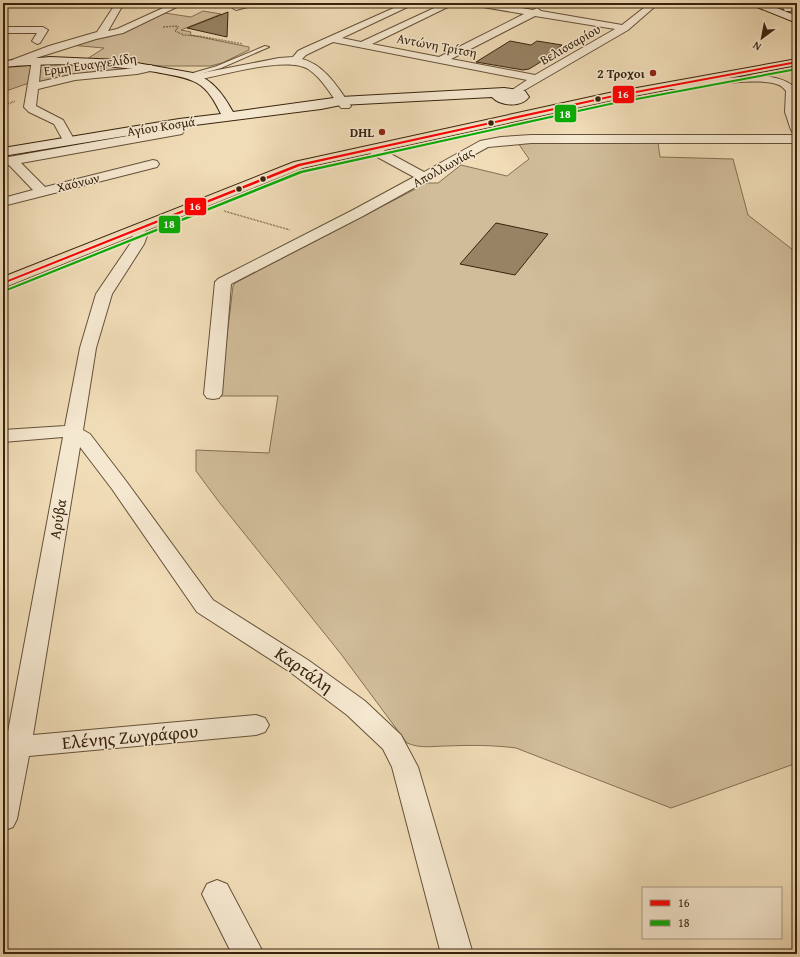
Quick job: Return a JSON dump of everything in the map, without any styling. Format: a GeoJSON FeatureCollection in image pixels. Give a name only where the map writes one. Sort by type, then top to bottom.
{"type":"FeatureCollection","features":[{"type":"Feature","properties":{"kind":"main road"},"geometry":{"type":"LineString","coordinates":[[3,272],[255,173],[292,160],[797,55]]}},
{"type":"Feature","properties":{"kind":"main road"},"geometry":{"type":"LineString","coordinates":[[3,283],[292,168],[535,110],[797,62]]}},
{"type":"Feature","properties":{"kind":"main road"},"geometry":{"type":"LineString","coordinates":[[738,73],[797,76]]}},
{"type":"Feature","properties":{"kind":"street"},"geometry":{"type":"LineString","coordinates":[[97,36],[104,31],[120,3]]}},
{"type":"Feature","properties":{"kind":"street"},"geometry":{"type":"LineString","coordinates":[[16,62],[53,48],[120,31],[181,3]]}},
{"type":"Feature","properties":{"kind":"street"},"geometry":{"type":"LineString","coordinates":[[236,7],[252,3]]}},
{"type":"Feature","properties":{"kind":"street"},"geometry":{"type":"LineString","coordinates":[[296,61],[304,52],[412,3]]}},
{"type":"Feature","properties":{"kind":"street"},"geometry":{"type":"LineString","coordinates":[[362,45],[452,3]]}},
{"type":"Feature","properties":{"kind":"street"},"geometry":{"type":"LineString","coordinates":[[477,3],[625,28]]}},
{"type":"Feature","properties":{"kind":"street","name":"Βελισσαρίου"},"geometry":{"type":"LineString","coordinates":[[510,96],[625,28],[639,18],[655,3]]}},
{"type":"Feature","properties":{"kind":"street"},"geometry":{"type":"LineString","coordinates":[[755,3],[797,20]]}},
{"type":"Feature","properties":{"kind":"street"},"geometry":{"type":"LineString","coordinates":[[772,3],[792,8]]}},
{"type":"Feature","properties":{"kind":"street"},"geometry":{"type":"LineString","coordinates":[[441,60],[545,6]]}},
{"type":"Feature","properties":{"kind":"street"},"geometry":{"type":"LineString","coordinates":[[3,30],[43,30],[37,41]]}},
{"type":"Feature","properties":{"kind":"street","name":"Αντώνη Τρίτση"},"geometry":{"type":"LineString","coordinates":[[332,39],[537,79]]}},
{"type":"Feature","properties":{"kind":"street"},"geometry":{"type":"LineString","coordinates":[[36,61],[31,108],[59,122],[69,141]]}},
{"type":"Feature","properties":{"kind":"street"},"geometry":{"type":"LineString","coordinates":[[3,64],[36,61],[104,61],[193,76],[278,61],[296,61],[309,64],[318,70],[343,104]]}},
{"type":"Feature","properties":{"kind":"street","name":"Ερμή Ευαγγελίδη"},"geometry":{"type":"LineString","coordinates":[[33,87],[75,77],[137,71],[151,68]]}},
{"type":"Feature","properties":{"kind":"street"},"geometry":{"type":"LineString","coordinates":[[193,76],[214,89],[229,116]]}},
{"type":"Feature","properties":{"kind":"street"},"geometry":{"type":"LineString","coordinates":[[666,86],[676,87],[746,79],[783,82],[792,90],[791,112],[797,130]]}},
{"type":"Feature","properties":{"kind":"street"},"geometry":{"type":"LineString","coordinates":[[510,96],[535,110]]}},
{"type":"Feature","properties":{"kind":"street","name":"Αγίου Κοσμά"},"geometry":{"type":"LineString","coordinates":[[6,159],[69,141],[229,116],[321,105],[510,96]]}},
{"type":"Feature","properties":{"kind":"street"},"geometry":{"type":"LineString","coordinates":[[6,159],[178,131]]}},
{"type":"Feature","properties":{"kind":"street","name":"Απολλωνίας"},"geometry":{"type":"LineString","coordinates":[[213,394],[223,282],[424,177],[478,147],[506,140],[531,139],[797,139]]}},
{"type":"Feature","properties":{"kind":"street"},"geometry":{"type":"LineString","coordinates":[[372,149],[424,177]]}},
{"type":"Feature","properties":{"kind":"street"},"geometry":{"type":"LineString","coordinates":[[6,159],[42,191]]}},
{"type":"Feature","properties":{"kind":"street","name":"Χαόνων"},"geometry":{"type":"LineString","coordinates":[[3,202],[153,164]]}},
{"type":"Feature","properties":{"kind":"street","name":"Αρύβα"},"geometry":{"type":"LineString","coordinates":[[3,818],[11,748],[74,433],[91,336],[108,287],[139,240],[140,236],[138,229]]}},
{"type":"Feature","properties":{"kind":"street"},"geometry":{"type":"LineString","coordinates":[[3,436],[52,431],[74,433]]}},
{"type":"Feature","properties":{"kind":"street","name":"Καρτάλη"},"geometry":{"type":"LineString","coordinates":[[74,433],[83,438],[94,452],[205,606],[320,680],[356,708],[392,742],[405,767],[457,954]]}},
{"type":"Feature","properties":{"kind":"street","name":"Ελένης Ζωγράφου"},"geometry":{"type":"LineString","coordinates":[[11,748],[256,725]]}},
{"type":"Feature","properties":{"kind":"street"},"geometry":{"type":"LineString","coordinates":[[217,894],[248,954]]}},
{"type":"Feature","properties":{"kind":"lane"},"geometry":{"type":"LineString","coordinates":[[193,76],[266,48]]}},
{"type":"Feature","properties":{"kind":"path"},"geometry":{"type":"LineString","coordinates":[[159,27],[177,26],[178,27],[175,32],[180,34],[207,37],[266,48]]}},
{"type":"Feature","properties":{"kind":"path"},"geometry":{"type":"LineString","coordinates":[[221,210],[295,231]]}},
{"type":"Feature","properties":{"kind":"shaded area"},"geometry":{"type":"Polygon","coordinates":[[[482,3],[547,3],[531,11],[482,3]]]}},
{"type":"Feature","properties":{"kind":"shaded area"},"geometry":{"type":"Polygon","coordinates":[[[203,11],[221,14],[181,30],[191,32],[190,35],[249,47],[249,50],[222,63],[210,66],[162,66],[87,59],[104,48],[69,45],[112,36],[165,13],[191,17],[203,11]]]}},
{"type":"Feature","properties":{"kind":"shaded area"},"geometry":{"type":"Polygon","coordinates":[[[64,63],[136,67],[133,70],[38,84],[29,83],[3,92],[3,67],[64,63]]]}},
{"type":"Feature","properties":{"kind":"shaded area"},"geometry":{"type":"Polygon","coordinates":[[[518,143],[658,143],[660,157],[733,159],[748,215],[797,253],[797,763],[671,808],[516,748],[464,745],[422,747],[407,743],[341,654],[219,502],[196,471],[196,450],[269,453],[278,396],[220,396],[233,286],[235,283],[427,183],[438,183],[461,165],[507,176],[529,159],[518,143]]]}},
{"type":"Feature","properties":{"kind":"building"},"geometry":{"type":"Polygon","coordinates":[[[228,12],[227,37],[187,28],[228,12]]]}},
{"type":"Feature","properties":{"kind":"building"},"geometry":{"type":"Polygon","coordinates":[[[510,41],[531,45],[537,41],[562,45],[558,48],[562,49],[529,69],[523,70],[476,62],[510,41]]]}},
{"type":"Feature","properties":{"kind":"building"},"geometry":{"type":"Polygon","coordinates":[[[496,223],[548,234],[515,275],[460,264],[496,223]]]}},
{"type":"Feature","properties":{"kind":"transit line","name":"16"},"geometry":{"type":"LineString","coordinates":[[3,283],[299,165],[609,97],[797,62]]}},
{"type":"Feature","properties":{"kind":"transit line","name":"18"},"geometry":{"type":"LineString","coordinates":[[6,290],[301,172],[610,104],[797,69]]}},
{"type":"Feature","properties":{"kind":"place","name":"2 Τροχοι"},"geometry":{"type":"Point","coordinates":[653,73]}},
{"type":"Feature","properties":{"kind":"place","name":"DHL"},"geometry":{"type":"Point","coordinates":[382,132]}}]}
